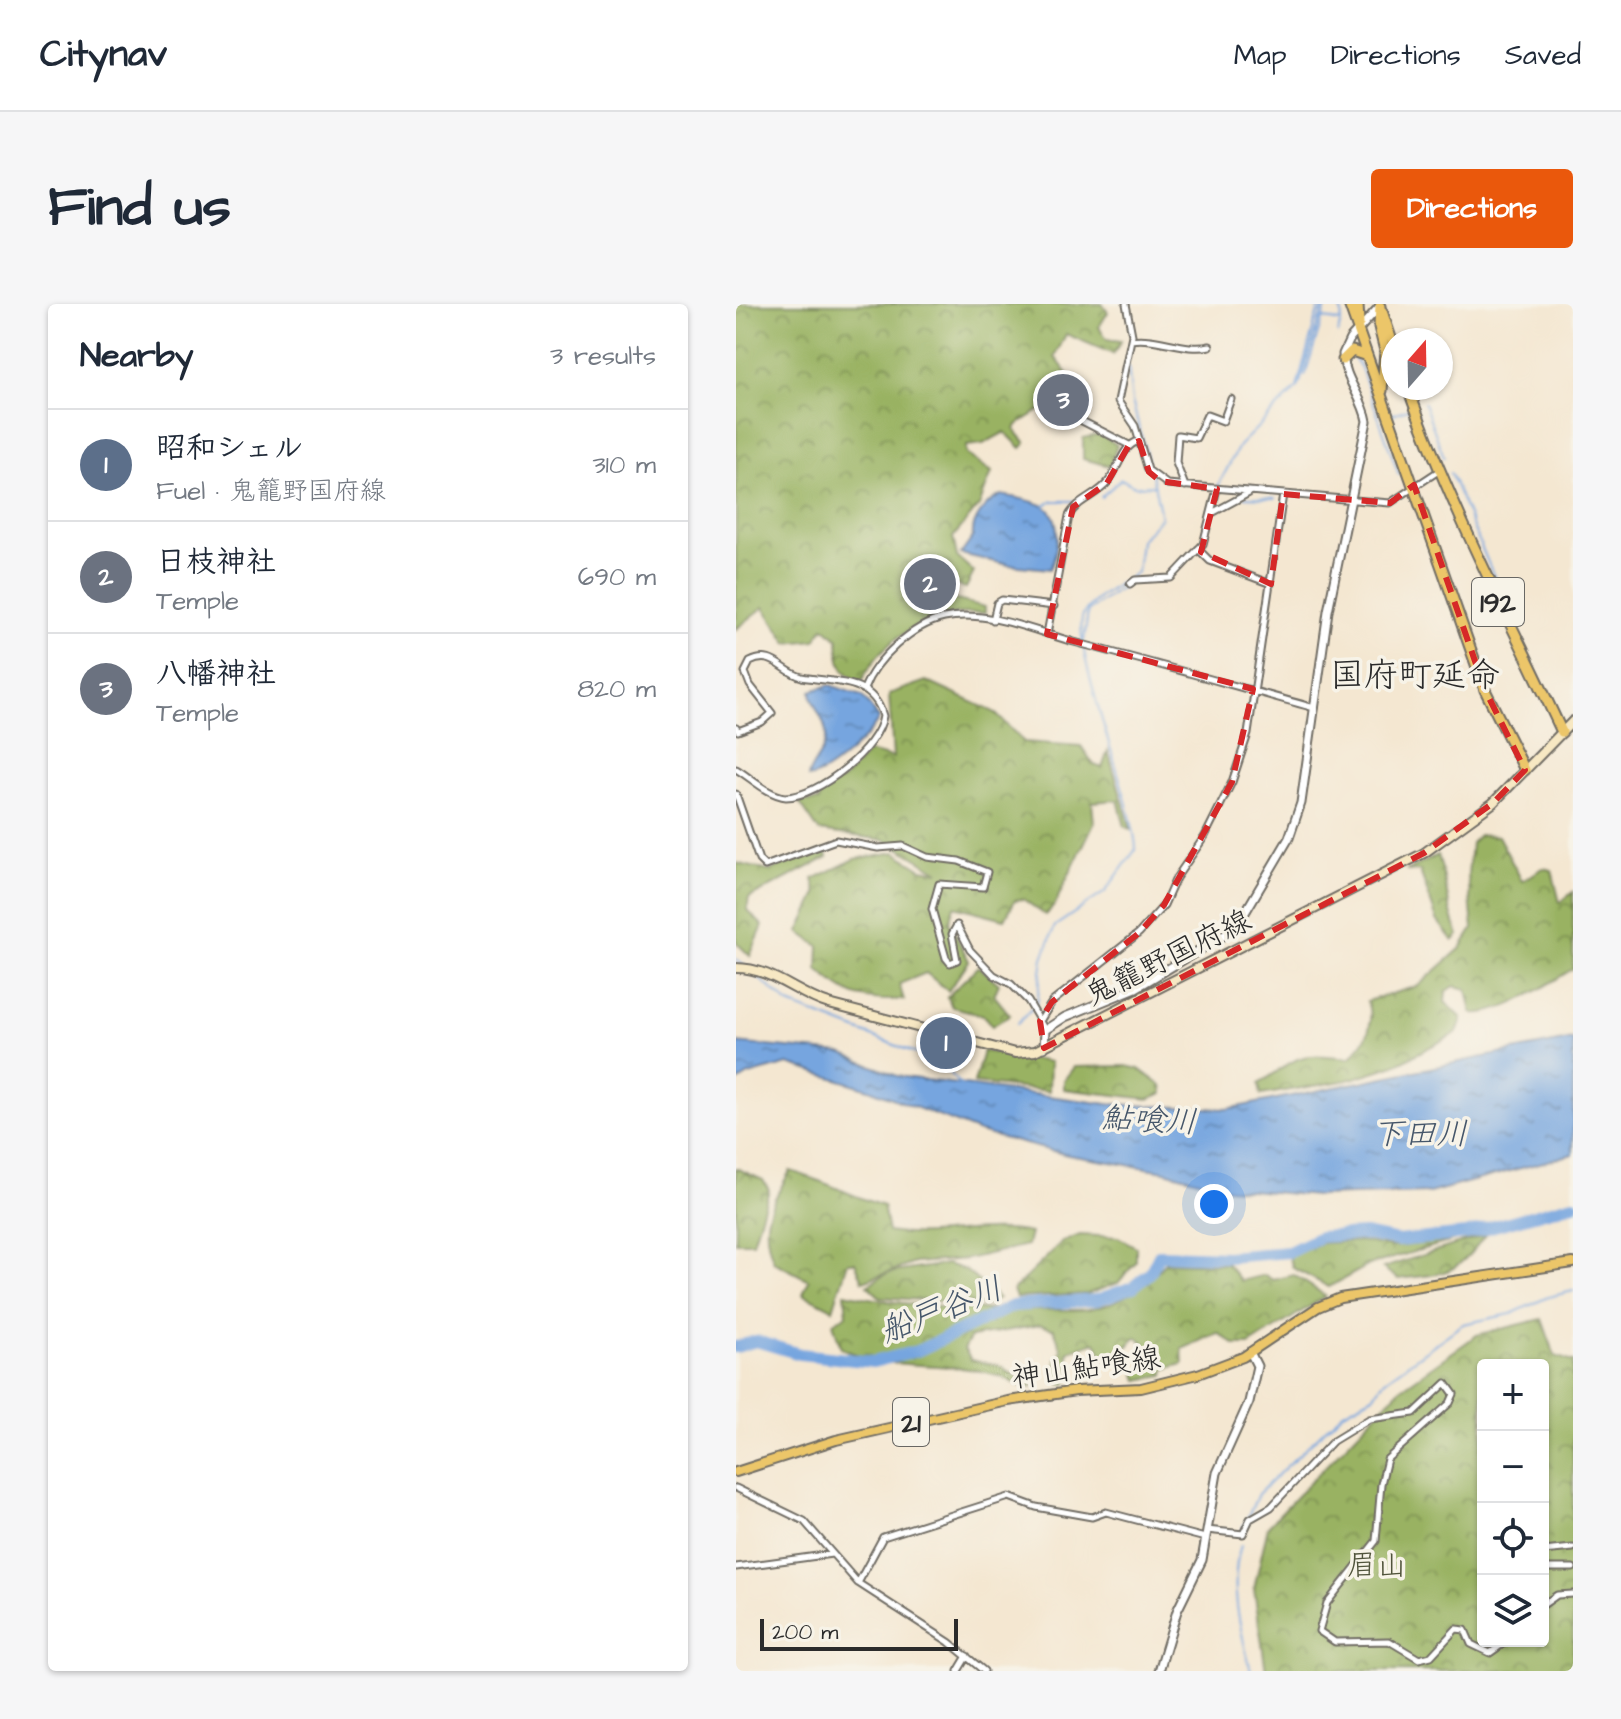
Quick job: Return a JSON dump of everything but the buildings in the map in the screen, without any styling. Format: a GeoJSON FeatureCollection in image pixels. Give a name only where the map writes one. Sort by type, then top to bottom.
{"type":"FeatureCollection","features":[{"type":"Feature","properties":{"kind":"highway","name":"192"},"geometry":{"type":"LineString","coordinates":[[1349,304],[1381,395]]}},
{"type":"Feature","properties":{"kind":"highway"},"geometry":{"type":"LineString","coordinates":[[1358,304],[1358,329]]}},
{"type":"Feature","properties":{"kind":"highway"},"geometry":{"type":"LineString","coordinates":[[1380,305],[1388,328]]}},
{"type":"Feature","properties":{"kind":"highway"},"geometry":{"type":"LineString","coordinates":[[1380,305],[1381,335]]}},
{"type":"Feature","properties":{"kind":"highway"},"geometry":{"type":"LineString","coordinates":[[1343,360],[1352,351],[1367,356]]}},
{"type":"Feature","properties":{"kind":"highway","name":"192"},"geometry":{"type":"LineString","coordinates":[[1383,400],[1485,690],[1525,770]]}},
{"type":"Feature","properties":{"kind":"highway","name":"192"},"geometry":{"type":"LineString","coordinates":[[1413,400],[1511,631],[1562,732]]}},
{"type":"Feature","properties":{"kind":"main road","name":"鬼籠野国府線"},"geometry":{"type":"LineString","coordinates":[[743,968],[773,975],[805,996],[829,1004],[1015,1053],[1044,1048],[1107,1011],[1267,935],[1424,853],[1493,803],[1573,721]]}},
{"type":"Feature","properties":{"kind":"main road","name":"神山鮎喰線"},"geometry":{"type":"LineString","coordinates":[[736,1472],[836,1440],[1008,1401],[1076,1391],[1141,1388],[1217,1368],[1250,1352],[1318,1307],[1340,1298],[1573,1263]]}},
{"type":"Feature","properties":{"kind":"street"},"geometry":{"type":"LineString","coordinates":[[1126,304],[1131,340],[1118,401],[1135,426],[1153,475],[1167,484],[1390,503],[1440,470]]}},
{"type":"Feature","properties":{"kind":"street"},"geometry":{"type":"LineString","coordinates":[[1045,1030],[1065,1017],[1136,988],[1217,942],[1236,925],[1296,824],[1316,708],[1328,611],[1367,421],[1364,402],[1350,381],[1343,360],[1345,347],[1380,305]]}},
{"type":"Feature","properties":{"kind":"street"},"geometry":{"type":"LineString","coordinates":[[1131,340],[1149,337],[1197,349],[1210,346]]}},
{"type":"Feature","properties":{"kind":"street"},"geometry":{"type":"LineString","coordinates":[[1185,487],[1176,466],[1178,435],[1196,438],[1207,415],[1223,421],[1231,399]]}},
{"type":"Feature","properties":{"kind":"street"},"geometry":{"type":"LineString","coordinates":[[1082,421],[1129,445]]}},
{"type":"Feature","properties":{"kind":"street"},"geometry":{"type":"LineString","coordinates":[[1047,634],[1073,507],[1107,483],[1129,445],[1139,441]]}},
{"type":"Feature","properties":{"kind":"street"},"geometry":{"type":"LineString","coordinates":[[1130,584],[1135,580],[1171,578],[1203,544],[1217,489]]}},
{"type":"Feature","properties":{"kind":"street"},"geometry":{"type":"LineString","coordinates":[[1211,513],[1250,492]]}},
{"type":"Feature","properties":{"kind":"street"},"geometry":{"type":"LineString","coordinates":[[1040,1021],[1052,1002],[1139,933],[1164,905],[1176,878],[1211,826],[1232,782],[1248,734],[1283,494]]}},
{"type":"Feature","properties":{"kind":"street"},"geometry":{"type":"LineString","coordinates":[[1198,549],[1210,561],[1271,584]]}},
{"type":"Feature","properties":{"kind":"street"},"geometry":{"type":"LineString","coordinates":[[993,620],[997,603],[1002,600],[1054,606]]}},
{"type":"Feature","properties":{"kind":"street"},"geometry":{"type":"LineString","coordinates":[[864,689],[877,663],[890,650],[931,623],[966,616],[1089,645],[1316,708]]}},
{"type":"Feature","properties":{"kind":"street"},"geometry":{"type":"LineString","coordinates":[[736,728],[738,731],[749,728],[772,713],[746,678],[746,666],[756,659],[777,662],[799,676],[832,678],[864,689],[881,709],[883,721],[838,777],[786,797],[736,769]]}},
{"type":"Feature","properties":{"kind":"street"},"geometry":{"type":"LineString","coordinates":[[736,794],[759,860],[765,866],[836,840],[848,839],[878,848],[903,846],[927,857],[959,861],[987,872],[983,887],[939,884],[932,909],[946,958],[950,963],[957,960],[952,934],[957,925],[970,950],[994,975],[1011,984],[1040,1021],[1045,1030],[1044,1048]]}},
{"type":"Feature","properties":{"kind":"street"},"geometry":{"type":"LineString","coordinates":[[1159,1671],[1177,1611],[1199,1571],[1217,1473],[1249,1402],[1257,1366],[1250,1352]]}},
{"type":"Feature","properties":{"kind":"street"},"geometry":{"type":"LineString","coordinates":[[858,1583],[883,1537],[1009,1497],[1036,1507],[1092,1517],[1106,1512],[1207,1534],[1243,1534],[1250,1519],[1271,1507],[1349,1429],[1369,1419],[1414,1413],[1446,1383],[1454,1394],[1450,1403],[1387,1459],[1381,1484],[1376,1541],[1327,1603],[1319,1631],[1335,1642],[1389,1641],[1419,1659],[1431,1656],[1456,1629],[1465,1630],[1476,1648],[1490,1653],[1498,1647]]}},
{"type":"Feature","properties":{"kind":"street"},"geometry":{"type":"LineString","coordinates":[[736,1488],[804,1521],[858,1583],[967,1656],[984,1671]]}},
{"type":"Feature","properties":{"kind":"street"},"geometry":{"type":"LineString","coordinates":[[1549,1550],[1573,1548]]}},
{"type":"Feature","properties":{"kind":"street"},"geometry":{"type":"LineString","coordinates":[[736,1567],[832,1554]]}},
{"type":"Feature","properties":{"kind":"street"},"geometry":{"type":"LineString","coordinates":[[1549,1568],[1573,1568]]}},
{"type":"Feature","properties":{"kind":"street"},"geometry":{"type":"LineString","coordinates":[[1549,1601],[1557,1595],[1573,1594]]}},
{"type":"Feature","properties":{"kind":"street"},"geometry":{"type":"LineString","coordinates":[[958,1671],[967,1656]]}},
{"type":"Feature","properties":{"kind":"highlighted area"},"geometry":{"type":"Polygon","coordinates":[[[1139,441],[1149,472],[1160,481],[1217,489],[1201,552],[1271,584],[1283,494],[1390,503],[1414,485],[1485,690],[1525,770],[1493,803],[1424,853],[1044,1048],[1040,1021],[1052,1002],[1139,933],[1164,905],[1232,782],[1253,689],[1047,634],[1073,507],[1107,483],[1129,445],[1139,441]]]}},
{"type":"Feature","properties":{"kind":"green space"},"geometry":{"type":"Polygon","coordinates":[[[736,304],[1102,304],[1108,312],[1099,327],[1107,339],[1121,341],[1113,354],[1066,334],[1055,357],[1069,375],[1072,390],[1017,425],[1015,430],[1026,443],[1021,448],[1005,432],[983,444],[966,446],[966,454],[992,472],[979,506],[953,537],[957,557],[974,572],[966,588],[920,568],[917,590],[985,607],[985,613],[946,616],[912,628],[883,650],[861,682],[844,670],[838,639],[824,627],[815,640],[788,643],[764,607],[736,629],[736,304]]]}},
{"type":"Feature","properties":{"kind":"green space"},"geometry":{"type":"Polygon","coordinates":[[[1100,434],[1117,445],[1110,466],[1083,459],[1083,438],[1100,434]]]}},
{"type":"Feature","properties":{"kind":"green space"},"geometry":{"type":"Polygon","coordinates":[[[926,681],[994,712],[1024,742],[1081,746],[1094,765],[1102,768],[1108,751],[1131,829],[1125,827],[1118,800],[1092,802],[1094,823],[1054,906],[1045,915],[1023,899],[1015,900],[1005,919],[954,906],[949,922],[969,961],[948,991],[926,973],[899,984],[904,1000],[878,1000],[848,992],[818,970],[819,946],[799,932],[817,894],[813,879],[855,859],[895,852],[922,869],[939,872],[885,840],[819,831],[799,802],[819,801],[821,790],[843,780],[868,752],[893,758],[889,694],[926,681]]]}},
{"type":"Feature","properties":{"kind":"green space"},"geometry":{"type":"Polygon","coordinates":[[[1479,835],[1498,836],[1522,881],[1543,868],[1552,870],[1560,903],[1573,892],[1573,969],[1524,998],[1484,1013],[1472,1013],[1467,989],[1455,986],[1446,991],[1445,1002],[1462,1018],[1457,1033],[1395,1065],[1348,1080],[1261,1095],[1259,1084],[1293,1061],[1309,1056],[1350,1058],[1368,1032],[1370,1018],[1367,1001],[1418,986],[1461,948],[1473,929],[1468,875],[1471,843],[1479,835]]]}},
{"type":"Feature","properties":{"kind":"green space"},"geometry":{"type":"Polygon","coordinates":[[[824,850],[828,857],[749,898],[747,910],[763,926],[750,956],[736,942],[736,863],[769,871],[824,850]]]}},
{"type":"Feature","properties":{"kind":"green space"},"geometry":{"type":"Polygon","coordinates":[[[1438,855],[1459,935],[1453,941],[1437,920],[1420,871],[1406,871],[1438,855]]]}},
{"type":"Feature","properties":{"kind":"green space"},"geometry":{"type":"Polygon","coordinates":[[[978,966],[999,984],[994,995],[1010,1015],[992,1026],[983,1015],[952,1007],[947,997],[978,966]]]}},
{"type":"Feature","properties":{"kind":"green space"},"geometry":{"type":"Polygon","coordinates":[[[983,1051],[1050,1062],[1049,1091],[974,1083],[983,1051]]]}},
{"type":"Feature","properties":{"kind":"green space"},"geometry":{"type":"Polygon","coordinates":[[[1126,1066],[1139,1069],[1162,1086],[1163,1093],[1149,1099],[1064,1089],[1064,1080],[1074,1067],[1126,1066]]]}},
{"type":"Feature","properties":{"kind":"green space"},"geometry":{"type":"Polygon","coordinates":[[[736,1168],[763,1180],[769,1190],[753,1242],[736,1242],[736,1168]]]}},
{"type":"Feature","properties":{"kind":"green space"},"geometry":{"type":"Polygon","coordinates":[[[790,1171],[883,1206],[888,1232],[924,1234],[1012,1230],[1030,1233],[1027,1245],[967,1259],[915,1263],[863,1281],[855,1262],[848,1262],[833,1309],[803,1294],[809,1280],[774,1262],[769,1248],[768,1215],[790,1171]]]}},
{"type":"Feature","properties":{"kind":"green space"},"geometry":{"type":"Polygon","coordinates":[[[1080,1235],[1118,1237],[1136,1247],[1136,1262],[1118,1283],[1087,1294],[1016,1298],[1013,1290],[1062,1242],[1080,1235]]]}},
{"type":"Feature","properties":{"kind":"green space"},"geometry":{"type":"Polygon","coordinates":[[[1485,1235],[1466,1259],[1439,1274],[1398,1279],[1383,1268],[1485,1235]]]}},
{"type":"Feature","properties":{"kind":"green space"},"geometry":{"type":"Polygon","coordinates":[[[1455,1240],[1369,1265],[1329,1287],[1293,1268],[1289,1256],[1321,1243],[1361,1241],[1392,1247],[1455,1240]]]}},
{"type":"Feature","properties":{"kind":"green space"},"geometry":{"type":"Polygon","coordinates":[[[1165,1262],[1227,1264],[1241,1281],[1265,1275],[1273,1280],[1294,1275],[1326,1296],[1249,1345],[1235,1345],[1218,1333],[1182,1349],[1183,1364],[1165,1369],[1164,1375],[1138,1380],[1136,1374],[1149,1362],[1145,1343],[1136,1337],[1127,1347],[1104,1359],[1096,1342],[1069,1351],[1067,1384],[1058,1383],[1056,1359],[1062,1351],[1054,1329],[1040,1325],[971,1337],[964,1349],[971,1360],[998,1365],[1033,1386],[1025,1388],[980,1371],[864,1357],[841,1348],[833,1323],[847,1315],[845,1293],[945,1308],[1089,1309],[1132,1293],[1165,1262]]]}},
{"type":"Feature","properties":{"kind":"green space"},"geometry":{"type":"Polygon","coordinates":[[[947,1264],[965,1270],[998,1298],[990,1305],[880,1297],[867,1285],[888,1273],[947,1264]]]}},
{"type":"Feature","properties":{"kind":"green space","name":"眉山"},"geometry":{"type":"Polygon","coordinates":[[[1542,1319],[1555,1356],[1573,1362],[1573,1671],[1266,1671],[1254,1589],[1268,1526],[1399,1390],[1477,1335],[1542,1319]]]}},
{"type":"Feature","properties":{"kind":"water"},"geometry":{"type":"Polygon","coordinates":[[[1001,495],[1036,503],[1051,513],[1057,537],[1050,569],[1009,565],[961,554],[973,537],[974,524],[981,512],[1001,495]]]}},
{"type":"Feature","properties":{"kind":"water"},"geometry":{"type":"Polygon","coordinates":[[[830,685],[862,696],[879,718],[848,754],[826,770],[808,778],[826,738],[811,691],[830,685]]]}},
{"type":"Feature","properties":{"kind":"water","name":"下田川"},"geometry":{"type":"Polygon","coordinates":[[[1573,1039],[1573,1154],[1429,1193],[1316,1196],[1228,1188],[1165,1171],[1068,1155],[979,1132],[869,1089],[788,1064],[749,1075],[736,1083],[736,1043],[841,1053],[897,1076],[1108,1104],[1227,1109],[1573,1039]]]}},
{"type":"Feature","properties":{"kind":"waterway"},"geometry":{"type":"LineString","coordinates":[[1297,387],[1320,304]]}},
{"type":"Feature","properties":{"kind":"waterway"},"geometry":{"type":"LineString","coordinates":[[1218,486],[1239,446],[1299,386],[1324,304]]}},
{"type":"Feature","properties":{"kind":"waterway"},"geometry":{"type":"LineString","coordinates":[[1305,375],[1327,304]]}},
{"type":"Feature","properties":{"kind":"waterway"},"geometry":{"type":"LineString","coordinates":[[1338,334],[1342,315],[1339,304]]}},
{"type":"Feature","properties":{"kind":"waterway"},"geometry":{"type":"LineString","coordinates":[[1324,319],[1341,322]]}},
{"type":"Feature","properties":{"kind":"waterway"},"geometry":{"type":"LineString","coordinates":[[1353,357],[1361,368],[1399,475]]}},
{"type":"Feature","properties":{"kind":"waterway"},"geometry":{"type":"LineString","coordinates":[[1128,366],[1132,401],[1148,461]]}},
{"type":"Feature","properties":{"kind":"waterway"},"geometry":{"type":"LineString","coordinates":[[1424,403],[1444,457]]}},
{"type":"Feature","properties":{"kind":"waterway"},"geometry":{"type":"LineString","coordinates":[[1393,414],[1410,408]]}},
{"type":"Feature","properties":{"kind":"waterway"},"geometry":{"type":"LineString","coordinates":[[1450,473],[1503,598]]}},
{"type":"Feature","properties":{"kind":"waterway"},"geometry":{"type":"LineString","coordinates":[[1017,1024],[1037,1003],[1043,958],[1055,926],[1105,892],[1136,849],[1125,796],[1092,687],[1081,629],[1084,613],[1089,607],[1137,572],[1141,540],[1161,517],[1152,474]]}},
{"type":"Feature","properties":{"kind":"waterway"},"geometry":{"type":"LineString","coordinates":[[1101,497],[1121,479],[1135,486],[1155,485]]}},
{"type":"Feature","properties":{"kind":"waterway"},"geometry":{"type":"LineString","coordinates":[[1245,497],[1276,498]]}},
{"type":"Feature","properties":{"kind":"waterway"},"geometry":{"type":"LineString","coordinates":[[1044,506],[1053,501],[1075,501]]}},
{"type":"Feature","properties":{"kind":"waterway"},"geometry":{"type":"LineString","coordinates":[[1084,641],[1088,611],[1127,584]]}},
{"type":"Feature","properties":{"kind":"waterway"},"geometry":{"type":"LineString","coordinates":[[736,959],[744,966]]}},
{"type":"Feature","properties":{"kind":"waterway"},"geometry":{"type":"LineString","coordinates":[[755,975],[789,1004],[941,1063],[961,1086]]}},
{"type":"Feature","properties":{"kind":"waterway","name":"船戸谷川"},"geometry":{"type":"LineString","coordinates":[[736,1347],[756,1341],[800,1354],[873,1362],[917,1351],[1013,1306],[1097,1300],[1133,1287],[1150,1273],[1159,1255],[1227,1257],[1289,1252],[1320,1237],[1364,1234],[1398,1241],[1466,1234],[1573,1204]]}},
{"type":"Feature","properties":{"kind":"waterway"},"geometry":{"type":"LineString","coordinates":[[1242,1530],[1258,1494],[1342,1413],[1373,1396],[1385,1380],[1463,1324],[1511,1314],[1548,1297],[1573,1291]]}},
{"type":"Feature","properties":{"kind":"waterway"},"geometry":{"type":"LineString","coordinates":[[1241,1545],[1236,1592],[1251,1671]]}},
{"type":"Feature","properties":{"kind":"place","name":"八幡神社"},"geometry":{"type":"Point","coordinates":[1063,400]}},
{"type":"Feature","properties":{"kind":"place","name":"日枝神社"},"geometry":{"type":"Point","coordinates":[930,584]}},
{"type":"Feature","properties":{"kind":"place","name":"昭和シェル"},"geometry":{"type":"Point","coordinates":[946,1043]}},
{"type":"Feature","properties":{"kind":"district","name":"国府町延命"},"geometry":{"type":"Point","coordinates":[1415,674]}},
{"type":"Feature","properties":{"kind":"water label","name":"鮎喰川"},"geometry":{"type":"Point","coordinates":[1149,1119]}}]}
